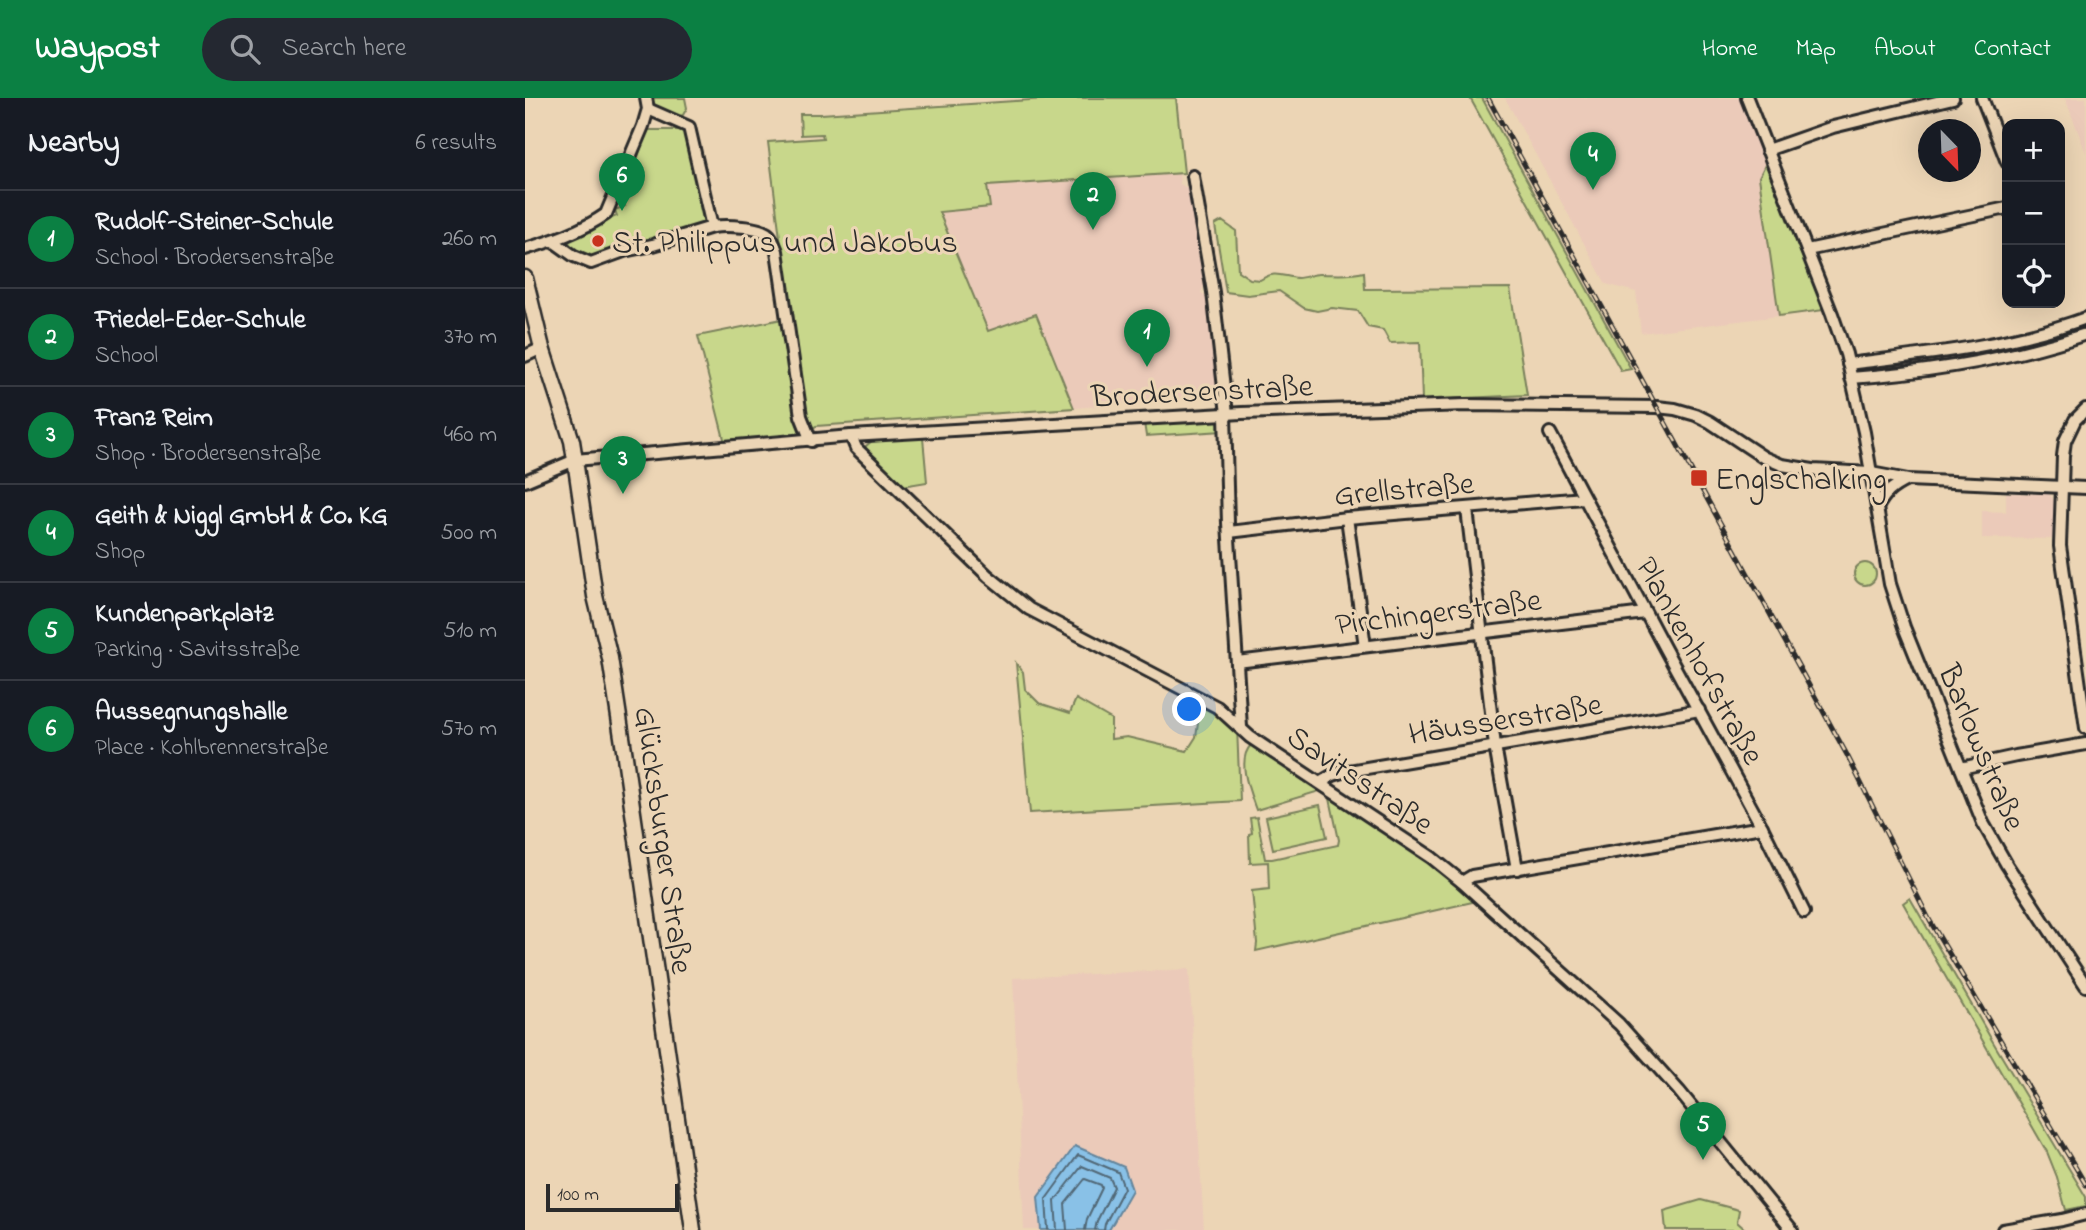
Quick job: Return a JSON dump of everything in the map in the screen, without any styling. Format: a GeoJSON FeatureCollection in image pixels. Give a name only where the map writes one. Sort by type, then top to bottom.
{"type":"FeatureCollection","features":[{"type":"Feature","properties":{"kind":"street","name":"Barlowstraße"},"geometry":{"type":"LineString","coordinates":[[1747,98],[1832,314],[1848,364],[1864,432],[1890,584],[1897,606],[1983,823],[2007,865],[2086,986]]}},
{"type":"Feature","properties":{"kind":"street"},"geometry":{"type":"LineString","coordinates":[[1767,150],[1833,127],[1953,98]]}},
{"type":"Feature","properties":{"kind":"street"},"geometry":{"type":"LineString","coordinates":[[1982,98],[2002,149]]}},
{"type":"Feature","properties":{"kind":"street"},"geometry":{"type":"LineString","coordinates":[[525,249],[553,241],[606,214],[643,126],[647,104],[689,127],[712,227]]}},
{"type":"Feature","properties":{"kind":"street"},"geometry":{"type":"LineString","coordinates":[[1193,176],[1215,304],[1226,414],[1229,532],[1241,727]]}},
{"type":"Feature","properties":{"kind":"street"},"geometry":{"type":"LineString","coordinates":[[1807,250],[2002,209]]}},
{"type":"Feature","properties":{"kind":"street"},"geometry":{"type":"LineString","coordinates":[[553,241],[574,256],[591,263],[712,227],[736,226],[767,233],[777,251],[801,416],[811,441]]}},
{"type":"Feature","properties":{"kind":"street","name":"Glücksburger Straße"},"geometry":{"type":"LineString","coordinates":[[525,278],[542,348],[572,441],[596,596],[610,658],[693,1230]]}},
{"type":"Feature","properties":{"kind":"street"},"geometry":{"type":"LineString","coordinates":[[1848,364],[1977,347],[2086,318]]}},
{"type":"Feature","properties":{"kind":"street"},"geometry":{"type":"LineString","coordinates":[[1851,378],[1968,365],[2086,334]]}},
{"type":"Feature","properties":{"kind":"street"},"geometry":{"type":"LineString","coordinates":[[525,356],[542,348]]}},
{"type":"Feature","properties":{"kind":"street","name":"Brodersenstraße"},"geometry":{"type":"LineString","coordinates":[[525,481],[575,460],[851,436],[1226,414],[1465,405],[1675,409],[1710,422],[1763,457],[1782,465],[1813,470],[1871,473],[1908,480],[2086,488]]}},
{"type":"Feature","properties":{"kind":"street"},"geometry":{"type":"LineString","coordinates":[[2086,409],[2075,419],[2065,441],[2060,546],[2086,728]]}},
{"type":"Feature","properties":{"kind":"street","name":"Plankenhofstraße"},"geometry":{"type":"LineString","coordinates":[[1550,433],[1762,827],[1804,912]]}},
{"type":"Feature","properties":{"kind":"street","name":"Savitsstraße"},"geometry":{"type":"LineString","coordinates":[[851,436],[856,448],[954,544],[1029,609],[1217,708],[1251,737],[1431,857],[1462,882],[1619,1024],[1679,1091],[1792,1230]]}},
{"type":"Feature","properties":{"kind":"street"},"geometry":{"type":"LineString","coordinates":[[1877,508],[1883,496],[1894,486],[1908,480]]}},
{"type":"Feature","properties":{"kind":"street","name":"Grellstraße"},"geometry":{"type":"LineString","coordinates":[[1229,532],[1347,518],[1584,498]]}},
{"type":"Feature","properties":{"kind":"street"},"geometry":{"type":"LineString","coordinates":[[1467,509],[1495,746],[1517,869]]}},
{"type":"Feature","properties":{"kind":"street"},"geometry":{"type":"LineString","coordinates":[[1347,518],[1365,646]]}},
{"type":"Feature","properties":{"kind":"street","name":"Pirchingerstraße"},"geometry":{"type":"LineString","coordinates":[[1237,662],[1645,613]]}},
{"type":"Feature","properties":{"kind":"street","name":"Häusserstraße"},"geometry":{"type":"LineString","coordinates":[[1321,782],[1343,772],[1699,710]]}},
{"type":"Feature","properties":{"kind":"street"},"geometry":{"type":"LineString","coordinates":[[1961,768],[2086,744]]}},
{"type":"Feature","properties":{"kind":"street"},"geometry":{"type":"LineString","coordinates":[[1462,882],[1472,876],[1762,827]]}},
{"type":"Feature","properties":{"kind":"street"},"geometry":{"type":"LineString","coordinates":[[2003,1230],[2064,1225],[2086,1214]]}},
{"type":"Feature","properties":{"kind":"shaded area"},"geometry":{"type":"Polygon","coordinates":[[[1505,98],[1751,98],[1771,152],[1759,177],[1779,316],[1641,333],[1636,292],[1606,284],[1505,98]]]}},
{"type":"Feature","properties":{"kind":"shaded area"},"geometry":{"type":"Polygon","coordinates":[[[2065,98],[2086,98],[2086,153],[2065,98]]]}},
{"type":"Feature","properties":{"kind":"shaded area"},"geometry":{"type":"Polygon","coordinates":[[[1179,174],[1180,184],[1188,189],[1204,286],[1201,292],[1206,298],[1219,396],[1074,408],[1036,314],[988,332],[939,212],[990,207],[986,186],[1179,174]]]}},
{"type":"Feature","properties":{"kind":"shaded area"},"geometry":{"type":"Polygon","coordinates":[[[2006,493],[2049,494],[2055,502],[2054,539],[1982,538],[1982,511],[2006,512],[2006,493]]]}},
{"type":"Feature","properties":{"kind":"shaded area"},"geometry":{"type":"Polygon","coordinates":[[[1189,969],[1204,1230],[1024,1230],[1013,978],[1189,969]]]}},
{"type":"Feature","properties":{"kind":"green space"},"geometry":{"type":"Polygon","coordinates":[[[648,98],[685,98],[687,108],[683,115],[678,117],[651,105],[648,98]]]}},
{"type":"Feature","properties":{"kind":"green space"},"geometry":{"type":"Polygon","coordinates":[[[1061,98],[1176,98],[1184,173],[987,186],[990,207],[939,212],[988,331],[1036,314],[1074,408],[816,426],[812,429],[807,424],[791,325],[768,142],[823,138],[822,134],[801,135],[800,114],[1061,98]]]}},
{"type":"Feature","properties":{"kind":"green space"},"geometry":{"type":"Polygon","coordinates":[[[1470,98],[1482,98],[1631,369],[1621,371],[1470,98]]]}},
{"type":"Feature","properties":{"kind":"green space"},"geometry":{"type":"Polygon","coordinates":[[[647,130],[684,130],[706,225],[592,259],[573,252],[568,240],[570,235],[617,216],[615,210],[625,206],[623,201],[647,130]]]}},
{"type":"Feature","properties":{"kind":"green space"},"geometry":{"type":"Polygon","coordinates":[[[1766,163],[1824,310],[1779,316],[1759,177],[1766,163]]]}},
{"type":"Feature","properties":{"kind":"green space"},"geometry":{"type":"Polygon","coordinates":[[[1222,221],[1236,231],[1238,271],[1250,279],[1260,280],[1274,274],[1297,278],[1316,274],[1364,272],[1365,289],[1510,288],[1527,395],[1422,400],[1420,342],[1390,343],[1383,330],[1368,327],[1358,311],[1332,308],[1317,311],[1304,308],[1279,291],[1248,295],[1226,292],[1215,225],[1222,221]]]}},
{"type":"Feature","properties":{"kind":"green space"},"geometry":{"type":"Polygon","coordinates":[[[782,319],[800,433],[796,438],[725,443],[698,336],[782,319]]]}},
{"type":"Feature","properties":{"kind":"green space"},"geometry":{"type":"Polygon","coordinates":[[[1222,418],[1223,431],[1146,436],[1144,423],[1222,418]]]}},
{"type":"Feature","properties":{"kind":"green space"},"geometry":{"type":"Polygon","coordinates":[[[923,438],[927,482],[903,486],[864,450],[872,441],[923,438]]]}},
{"type":"Feature","properties":{"kind":"green space"},"geometry":{"type":"Polygon","coordinates":[[[1865,563],[1873,566],[1876,574],[1873,582],[1865,585],[1857,582],[1854,574],[1857,566],[1865,563]]]}},
{"type":"Feature","properties":{"kind":"green space"},"geometry":{"type":"Polygon","coordinates":[[[1016,663],[1023,672],[1025,689],[1039,703],[1070,713],[1076,699],[1111,719],[1111,739],[1127,737],[1187,751],[1196,737],[1201,703],[1237,727],[1240,801],[1030,813],[1016,663]]]}},
{"type":"Feature","properties":{"kind":"green space"},"geometry":{"type":"Polygon","coordinates":[[[1251,745],[1323,790],[1256,810],[1244,768],[1251,745]]]}},
{"type":"Feature","properties":{"kind":"green space"},"geometry":{"type":"Polygon","coordinates":[[[1329,794],[1429,861],[1477,901],[1256,951],[1252,891],[1269,889],[1268,862],[1250,863],[1250,818],[1257,817],[1265,859],[1338,845],[1329,794]]]}},
{"type":"Feature","properties":{"kind":"green space"},"geometry":{"type":"Polygon","coordinates":[[[1320,805],[1327,837],[1273,849],[1266,817],[1320,805]]]}},
{"type":"Feature","properties":{"kind":"green space"},"geometry":{"type":"Polygon","coordinates":[[[1910,898],[2086,1197],[2086,1206],[2066,1210],[2047,1152],[1903,903],[1910,898]]]}},
{"type":"Feature","properties":{"kind":"green space"},"geometry":{"type":"Polygon","coordinates":[[[1701,1200],[1739,1210],[1737,1222],[1746,1230],[1666,1230],[1664,1211],[1701,1200]]]}},
{"type":"Feature","properties":{"kind":"water"},"geometry":{"type":"Polygon","coordinates":[[[1075,1146],[1124,1167],[1132,1190],[1109,1230],[1041,1230],[1038,1197],[1075,1146]]]}},
{"type":"Feature","properties":{"kind":"railway"},"geometry":{"type":"LineString","coordinates":[[1488,98],[1847,755],[1930,921],[2086,1185]]}},
{"type":"Feature","properties":{"kind":"place","name":"Geith & Niggl GmbH & Co. KG"},"geometry":{"type":"Point","coordinates":[1593,190]}},
{"type":"Feature","properties":{"kind":"place","name":"Aussegnungshalle"},"geometry":{"type":"Point","coordinates":[622,211]}},
{"type":"Feature","properties":{"kind":"place","name":"Friedel-Eder-Schule"},"geometry":{"type":"Point","coordinates":[1093,230]}},
{"type":"Feature","properties":{"kind":"place","name":"St. Philippus und Jakobus"},"geometry":{"type":"Point","coordinates":[598,241]}},
{"type":"Feature","properties":{"kind":"place","name":"Rudolf-Steiner-Schule"},"geometry":{"type":"Point","coordinates":[1147,367]}},
{"type":"Feature","properties":{"kind":"place","name":"Englschalking"},"geometry":{"type":"Point","coordinates":[1699,478]}},
{"type":"Feature","properties":{"kind":"place","name":"Franz Reim"},"geometry":{"type":"Point","coordinates":[623,494]}},
{"type":"Feature","properties":{"kind":"place","name":"Kundenparkplatz"},"geometry":{"type":"Point","coordinates":[1703,1160]}}]}
